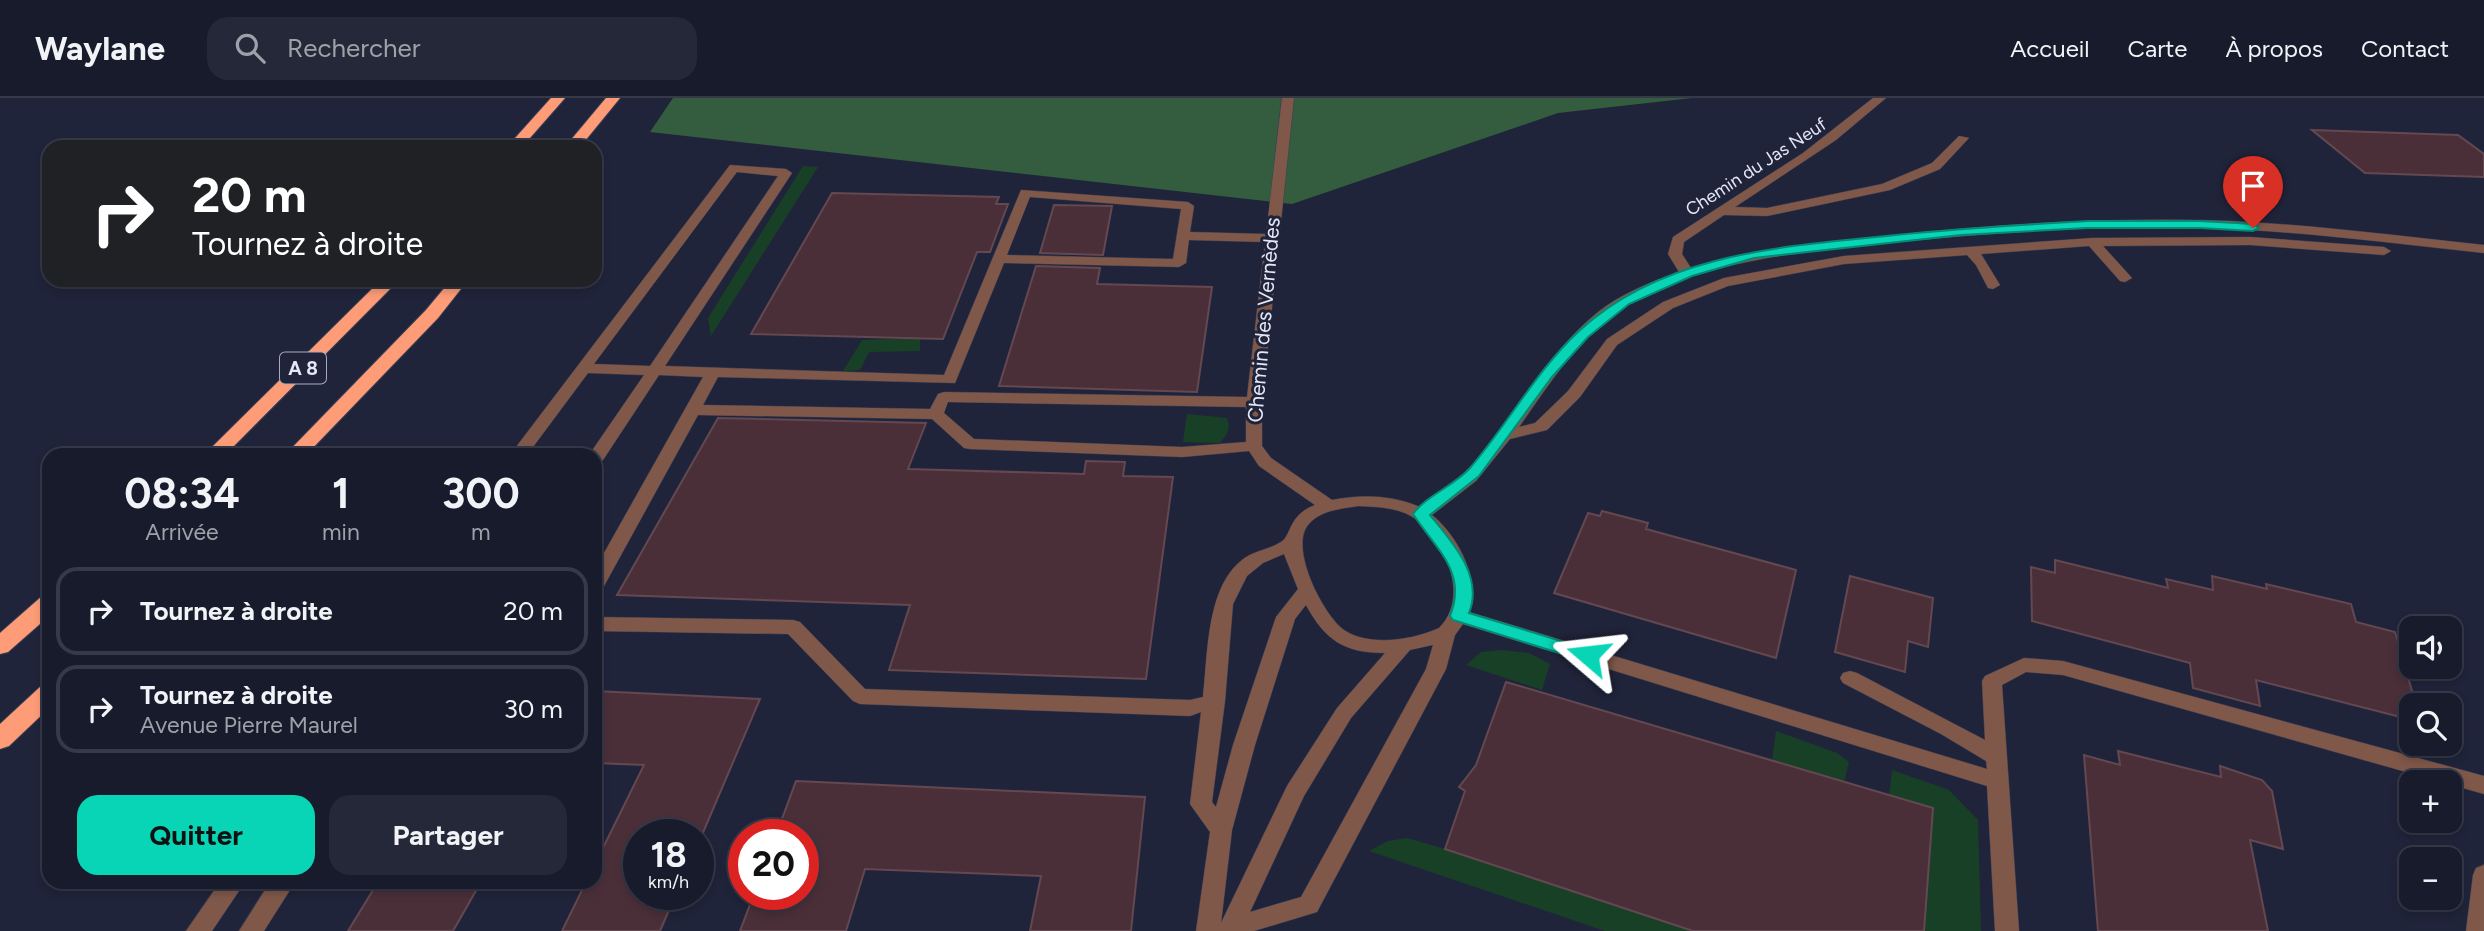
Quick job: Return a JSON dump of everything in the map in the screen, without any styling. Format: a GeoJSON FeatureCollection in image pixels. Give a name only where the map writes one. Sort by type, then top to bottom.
{"type":"FeatureCollection","features":[{"type":"Feature","properties":{"kind":"highway"},"geometry":{"type":"LineString","coordinates":[[520,140],[558,98]]}},
{"type":"Feature","properties":{"kind":"highway"},"geometry":{"type":"LineString","coordinates":[[578,140],[613,98]]}},
{"type":"Feature","properties":{"kind":"highway","name":"A 8"},"geometry":{"type":"LineString","coordinates":[[221,448],[384,287]]}},
{"type":"Feature","properties":{"kind":"highway","name":"A 8"},"geometry":{"type":"LineString","coordinates":[[302,448],[432,314],[454,287]]}},
{"type":"Feature","properties":{"kind":"highway"},"geometry":{"type":"LineString","coordinates":[[0,646],[42,609]]}},
{"type":"Feature","properties":{"kind":"highway"},"geometry":{"type":"LineString","coordinates":[[0,739],[42,700]]}},
{"type":"Feature","properties":{"kind":"street","name":"Chemin des Vernèdes"},"geometry":{"type":"LineString","coordinates":[[1288,98],[1254,402],[1254,446],[1265,462],[1329,506]]}},
{"type":"Feature","properties":{"kind":"street","name":"Chemin du Jas Neuf"},"geometry":{"type":"LineString","coordinates":[[1687,273],[1675,254],[1678,240],[1718,211],[1792,167],[1855,121],[1880,98]]}},
{"type":"Feature","properties":{"kind":"street"},"geometry":{"type":"LineString","coordinates":[[1718,211],[1767,212],[1886,187],[1936,166],[1964,138]]}},
{"type":"Feature","properties":{"kind":"street"},"geometry":{"type":"LineString","coordinates":[[523,448],[734,169],[786,173],[602,449]]}},
{"type":"Feature","properties":{"kind":"street"},"geometry":{"type":"LineString","coordinates":[[936,414],[944,397],[998,259],[1025,193],[1188,206],[1179,263],[998,259]]}},
{"type":"Feature","properties":{"kind":"street"},"geometry":{"type":"LineString","coordinates":[[1421,514],[1463,484],[1484,462],[1548,374],[1583,334],[1624,301],[1687,273],[1753,254],[1961,232],[2087,224],[2200,224],[2331,233],[2484,249]]}},
{"type":"Feature","properties":{"kind":"street"},"geometry":{"type":"LineString","coordinates":[[1183,236],[1271,238]]}},
{"type":"Feature","properties":{"kind":"street"},"geometry":{"type":"LineString","coordinates":[[1502,436],[1541,427],[1574,394],[1612,342],[1668,305],[1724,282],[1844,260],[2092,242],[2250,241],[2484,260]]}},
{"type":"Feature","properties":{"kind":"street"},"geometry":{"type":"LineString","coordinates":[[2092,242],[2125,278]]}},
{"type":"Feature","properties":{"kind":"street"},"geometry":{"type":"LineString","coordinates":[[1969,249],[1982,262],[1993,285]]}},
{"type":"Feature","properties":{"kind":"street"},"geometry":{"type":"LineString","coordinates":[[582,368],[950,380]]}},
{"type":"Feature","properties":{"kind":"street"},"geometry":{"type":"LineString","coordinates":[[602,573],[713,373]]}},
{"type":"Feature","properties":{"kind":"street"},"geometry":{"type":"LineString","coordinates":[[944,397],[1254,402]]}},
{"type":"Feature","properties":{"kind":"street"},"geometry":{"type":"LineString","coordinates":[[692,410],[936,414],[970,444],[1182,452],[1254,446]]}},
{"type":"Feature","properties":{"kind":"street"},"geometry":{"type":"LineString","coordinates":[[1235,930],[1309,905],[1436,669],[1452,625],[1465,600],[1464,585],[1458,567],[1443,540],[1421,514],[1394,504],[1377,502],[1359,501],[1329,506],[1306,515],[1296,529],[1291,545],[1319,616],[1336,634],[1374,646],[1404,645],[1420,642],[1452,625],[1999,781]]}},
{"type":"Feature","properties":{"kind":"street"},"geometry":{"type":"LineString","coordinates":[[1221,830],[1201,804],[1215,701],[1224,604],[1231,582],[1262,555],[1291,545]]}},
{"type":"Feature","properties":{"kind":"street"},"geometry":{"type":"LineString","coordinates":[[1208,931],[1221,830],[1244,745],[1286,617],[1308,589]]}},
{"type":"Feature","properties":{"kind":"street"},"geometry":{"type":"LineString","coordinates":[[602,624],[793,628],[860,696],[1190,708],[1215,701]]}},
{"type":"Feature","properties":{"kind":"street"},"geometry":{"type":"LineString","coordinates":[[1235,930],[1295,792],[1344,713],[1404,645]]}},
{"type":"Feature","properties":{"kind":"street"},"geometry":{"type":"LineString","coordinates":[[2007,931],[1992,681],[2024,665],[2063,668],[2484,785]]}},
{"type":"Feature","properties":{"kind":"street"},"geometry":{"type":"LineString","coordinates":[[1850,678],[1948,727],[1998,758]]}},
{"type":"Feature","properties":{"kind":"street"},"geometry":{"type":"LineString","coordinates":[[2478,931],[2484,875]]}},
{"type":"Feature","properties":{"kind":"street"},"geometry":{"type":"LineString","coordinates":[[198,931],[228,889]]}},
{"type":"Feature","properties":{"kind":"street"},"geometry":{"type":"LineString","coordinates":[[251,931],[278,889]]}},
{"type":"Feature","properties":{"kind":"green space"},"geometry":{"type":"Polygon","coordinates":[[[673,98],[1692,98],[1558,113],[1292,204],[650,132],[673,98]]]}},
{"type":"Feature","properties":{"kind":"green space"},"geometry":{"type":"Polygon","coordinates":[[[803,166],[818,167],[711,336],[708,318],[803,166]]]}},
{"type":"Feature","properties":{"kind":"green space"},"geometry":{"type":"Polygon","coordinates":[[[920,338],[920,351],[869,352],[860,370],[843,371],[862,340],[920,338]]]}},
{"type":"Feature","properties":{"kind":"green space"},"geometry":{"type":"Polygon","coordinates":[[[1187,414],[1227,418],[1229,425],[1220,443],[1183,442],[1187,414]]]}},
{"type":"Feature","properties":{"kind":"green space"},"geometry":{"type":"Polygon","coordinates":[[[1502,650],[1529,653],[1550,664],[1542,690],[1466,665],[1481,652],[1502,650]]]}},
{"type":"Feature","properties":{"kind":"green space"},"geometry":{"type":"Polygon","coordinates":[[[1776,731],[1837,753],[1849,762],[1844,782],[1772,761],[1776,731]]]}},
{"type":"Feature","properties":{"kind":"green space"},"geometry":{"type":"Polygon","coordinates":[[[1892,770],[1949,790],[1978,820],[1981,931],[1924,931],[1933,808],[1889,796],[1892,770]]]}},
{"type":"Feature","properties":{"kind":"green space"},"geometry":{"type":"Polygon","coordinates":[[[1407,838],[1693,931],[1605,931],[1369,851],[1388,841],[1407,838]]]}},
{"type":"Feature","properties":{"kind":"building"},"geometry":{"type":"Polygon","coordinates":[[[2312,130],[2458,135],[2484,154],[2484,177],[2365,173],[2312,130]]]}},
{"type":"Feature","properties":{"kind":"building"},"geometry":{"type":"Polygon","coordinates":[[[832,193],[999,197],[996,204],[1008,204],[990,252],[977,252],[943,339],[751,334],[832,193]]]}},
{"type":"Feature","properties":{"kind":"building"},"geometry":{"type":"Polygon","coordinates":[[[1054,205],[1112,206],[1103,255],[1040,253],[1054,205]]]}},
{"type":"Feature","properties":{"kind":"building"},"geometry":{"type":"Polygon","coordinates":[[[1036,266],[1100,268],[1097,284],[1212,287],[1197,392],[999,386],[1036,266]]]}},
{"type":"Feature","properties":{"kind":"building"},"geometry":{"type":"Polygon","coordinates":[[[718,418],[926,423],[908,469],[1084,474],[1086,461],[1125,462],[1123,476],[1173,477],[1146,679],[889,670],[910,605],[617,595],[718,418]]]}},
{"type":"Feature","properties":{"kind":"building"},"geometry":{"type":"Polygon","coordinates":[[[1602,511],[1648,523],[1646,529],[1796,570],[1776,658],[1554,593],[1588,513],[1600,516],[1602,511]]]}},
{"type":"Feature","properties":{"kind":"building"},"geometry":{"type":"Polygon","coordinates":[[[2055,560],[2168,588],[2166,579],[2213,590],[2212,576],[2267,589],[2266,584],[2351,604],[2356,622],[2395,632],[2399,646],[2399,679],[2409,679],[2413,693],[2399,693],[2399,717],[2256,680],[2260,706],[2193,688],[2190,663],[2032,621],[2031,567],[2055,573],[2055,560]]]}},
{"type":"Feature","properties":{"kind":"building"},"geometry":{"type":"Polygon","coordinates":[[[1850,576],[1933,598],[1928,647],[1908,641],[1905,672],[1835,652],[1850,576]]]}},
{"type":"Feature","properties":{"kind":"building"},"geometry":{"type":"Polygon","coordinates":[[[1506,682],[1933,808],[1924,931],[1693,931],[1445,849],[1465,791],[1459,787],[1476,765],[1506,682]]]}},
{"type":"Feature","properties":{"kind":"building"},"geometry":{"type":"Polygon","coordinates":[[[602,691],[760,699],[709,819],[623,819],[623,910],[669,910],[660,931],[562,931],[583,889],[602,889],[602,850],[644,765],[602,763],[602,691]]]}},
{"type":"Feature","properties":{"kind":"building"},"geometry":{"type":"Polygon","coordinates":[[[2118,751],[2221,777],[2220,766],[2262,780],[2272,791],[2283,849],[2250,840],[2268,931],[2098,931],[2084,755],[2120,765],[2118,751]]]}},
{"type":"Feature","properties":{"kind":"building"},"geometry":{"type":"Polygon","coordinates":[[[796,781],[1145,797],[1131,931],[1030,931],[1041,876],[865,869],[846,931],[740,931],[748,910],[819,910],[819,819],[782,819],[796,781]]]}},
{"type":"Feature","properties":{"kind":"building"},"geometry":{"type":"Polygon","coordinates":[[[374,889],[477,889],[453,931],[348,931],[374,889]]]}},
{"type":"Feature","properties":{"kind":"route"},"geometry":{"type":"LineString","coordinates":[[1588,655],[1459,616],[1465,600],[1464,585],[1458,567],[1449,549],[1421,514],[1474,473],[1548,374],[1583,334],[1624,301],[1687,273],[1753,254],[1844,243],[2087,224],[2200,224],[2253,228]]}}]}
